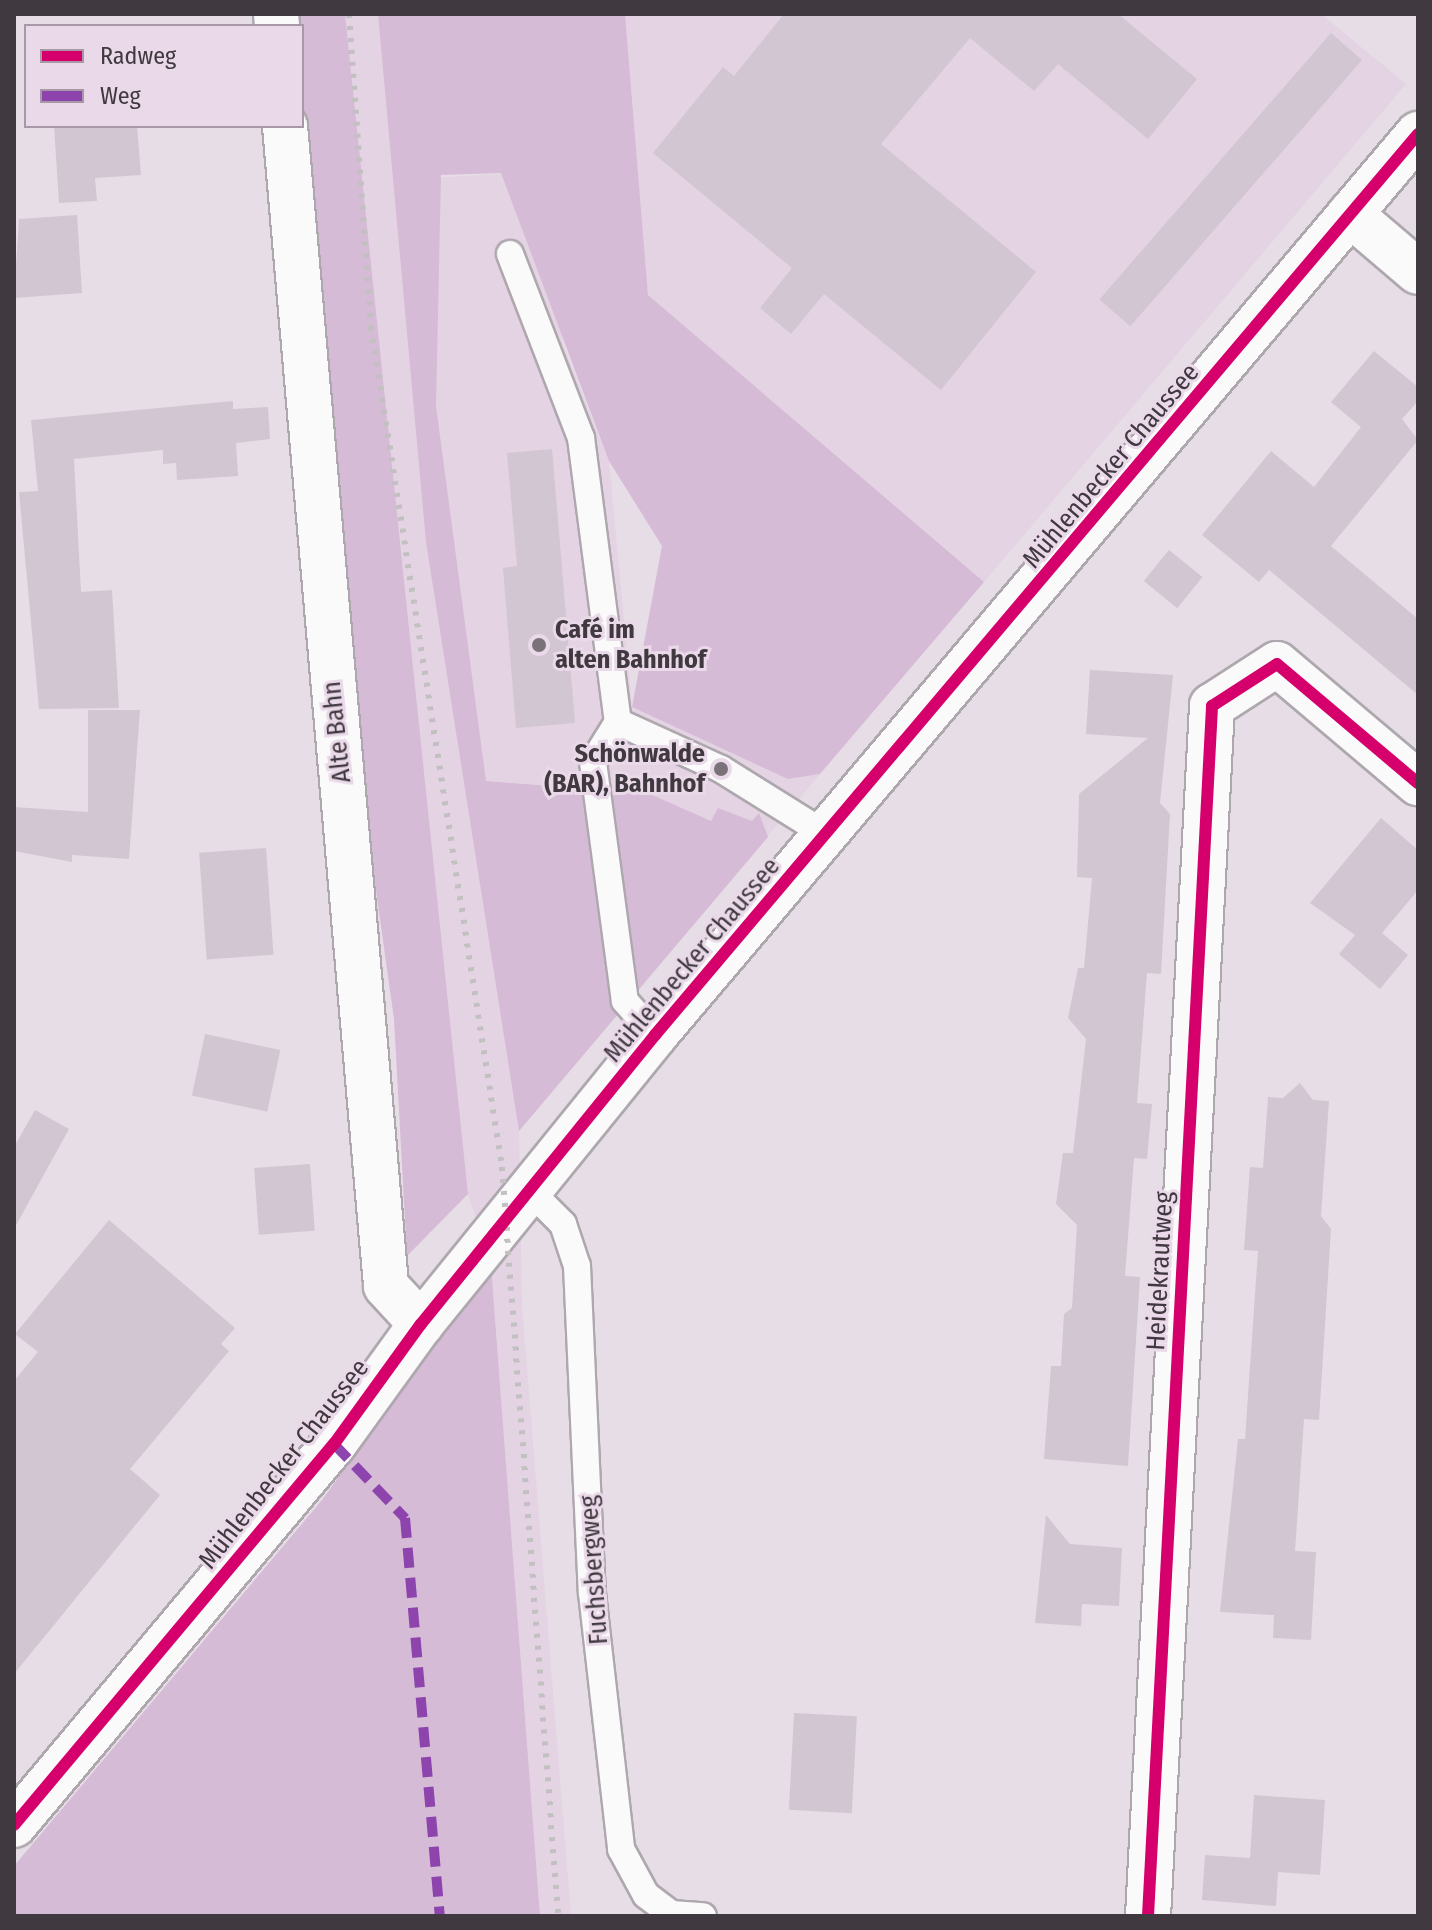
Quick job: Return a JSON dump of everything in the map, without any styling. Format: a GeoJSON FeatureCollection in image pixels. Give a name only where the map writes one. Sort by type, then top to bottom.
{"type":"FeatureCollection","features":[{"type":"Feature","properties":{"kind":"street","name":"Alte Bahn"},"geometry":{"type":"LineString","coordinates":[[285,128],[386,1286],[421,1324]]}},
{"type":"Feature","properties":{"kind":"street","name":"Mühlenbecker Chaussee"},"geometry":{"type":"LineString","coordinates":[[14,1825],[334,1444],[421,1324],[655,1035],[1418,134]]}},
{"type":"Feature","properties":{"kind":"street"},"geometry":{"type":"LineString","coordinates":[[1350,214],[1418,272]]}},
{"type":"Feature","properties":{"kind":"street","name":"Heidekrautweg"},"geometry":{"type":"LineString","coordinates":[[1148,1916],[1212,706],[1277,664],[1418,783]]}},
{"type":"Feature","properties":{"kind":"lane"},"geometry":{"type":"LineString","coordinates":[[510,254],[581,438],[618,722],[593,762],[625,1001],[655,1035]]}},
{"type":"Feature","properties":{"kind":"lane"},"geometry":{"type":"LineString","coordinates":[[618,722],[734,776],[827,835]]}},
{"type":"Feature","properties":{"kind":"lane","name":"Fuchsbergweg"},"geometry":{"type":"LineString","coordinates":[[529,1190],[563,1224],[577,1266],[592,1593],[621,1849],[646,1895],[671,1914],[703,1916]]}},
{"type":"Feature","properties":{"kind":"shaded area"},"geometry":{"type":"Polygon","coordinates":[[[285,14],[345,14],[468,1194],[407,1256],[394,1019],[363,798],[302,128],[304,24],[286,24],[285,14]]]}},
{"type":"Feature","properties":{"kind":"shaded area"},"geometry":{"type":"Polygon","coordinates":[[[345,14],[378,14],[397,180],[536,172],[563,345],[609,461],[632,707],[788,779],[820,774],[519,1131],[522,1306],[571,1916],[540,1916],[491,1265],[468,1194],[345,14]]]}},
{"type":"Feature","properties":{"kind":"shaded area"},"geometry":{"type":"Polygon","coordinates":[[[378,14],[625,14],[648,295],[984,582],[820,774],[788,779],[632,707],[662,546],[609,461],[501,173],[441,175],[436,406],[486,781],[650,794],[711,821],[718,808],[752,821],[759,813],[768,837],[519,1131],[426,542],[378,14]]]}},
{"type":"Feature","properties":{"kind":"shaded area"},"geometry":{"type":"Polygon","coordinates":[[[625,14],[1321,14],[1406,84],[984,582],[648,295],[625,14]]]}},
{"type":"Feature","properties":{"kind":"shaded area"},"geometry":{"type":"Polygon","coordinates":[[[491,1265],[540,1916],[14,1916],[14,1866],[322,1500],[491,1265]]]}},
{"type":"Feature","properties":{"kind":"building"},"geometry":{"type":"Polygon","coordinates":[[[784,14],[1118,14],[1197,79],[1148,139],[1058,64],[1034,91],[970,38],[881,144],[1036,272],[941,390],[824,294],[791,334],[760,308],[792,268],[653,153],[723,67],[734,76],[784,14]]]}},
{"type":"Feature","properties":{"kind":"building"},"geometry":{"type":"Polygon","coordinates":[[[1331,33],[1362,60],[1130,326],[1099,299],[1331,33]]]}},
{"type":"Feature","properties":{"kind":"building"},"geometry":{"type":"Polygon","coordinates":[[[54,128],[137,128],[141,175],[95,178],[97,201],[59,203],[54,128]]]}},
{"type":"Feature","properties":{"kind":"building"},"geometry":{"type":"Polygon","coordinates":[[[77,215],[82,293],[14,298],[19,219],[77,215]]]}},
{"type":"Feature","properties":{"kind":"building"},"geometry":{"type":"Polygon","coordinates":[[[1374,351],[1418,387],[1418,401],[1402,419],[1418,440],[1331,546],[1418,619],[1418,695],[1269,570],[1259,582],[1202,535],[1271,451],[1314,487],[1361,427],[1331,402],[1374,351]]]}},
{"type":"Feature","properties":{"kind":"building"},"geometry":{"type":"Polygon","coordinates":[[[233,401],[233,409],[268,407],[270,439],[236,443],[238,476],[177,480],[176,463],[163,464],[163,450],[74,459],[81,592],[112,590],[119,708],[39,709],[19,492],[38,491],[31,420],[233,401]]]}},
{"type":"Feature","properties":{"kind":"building","name":"Café im alten Bahnhof"},"geometry":{"type":"Polygon","coordinates":[[[552,449],[575,723],[516,728],[503,568],[517,566],[507,453],[552,449]]]}},
{"type":"Feature","properties":{"kind":"building"},"geometry":{"type":"Polygon","coordinates":[[[1169,550],[1202,577],[1177,608],[1144,581],[1169,550]]]}},
{"type":"Feature","properties":{"kind":"building"},"geometry":{"type":"Polygon","coordinates":[[[1090,670],[1173,675],[1160,803],[1170,814],[1161,974],[1147,973],[1137,1103],[1152,1104],[1147,1159],[1134,1158],[1125,1276],[1140,1277],[1128,1466],[1044,1459],[1051,1366],[1061,1366],[1064,1314],[1072,1308],[1077,1225],[1056,1204],[1063,1153],[1073,1153],[1086,1039],[1068,1018],[1078,968],[1084,968],[1092,878],[1077,877],[1079,794],[1148,738],[1086,734],[1090,670]]]}},
{"type":"Feature","properties":{"kind":"building"},"geometry":{"type":"Polygon","coordinates":[[[88,710],[140,710],[129,859],[72,855],[72,862],[14,851],[14,807],[88,812],[88,710]]]}},
{"type":"Feature","properties":{"kind":"building"},"geometry":{"type":"Polygon","coordinates":[[[1381,818],[1418,850],[1418,890],[1382,933],[1408,955],[1380,989],[1339,954],[1355,935],[1310,903],[1381,818]]]}},
{"type":"Feature","properties":{"kind":"building"},"geometry":{"type":"Polygon","coordinates":[[[266,848],[273,955],[207,959],[199,853],[266,848]]]}},
{"type":"Feature","properties":{"kind":"building"},"geometry":{"type":"Polygon","coordinates":[[[205,1034],[280,1050],[267,1112],[192,1096],[205,1034]]]}},
{"type":"Feature","properties":{"kind":"building"},"geometry":{"type":"Polygon","coordinates":[[[1300,1083],[1313,1100],[1329,1101],[1321,1216],[1331,1229],[1319,1420],[1304,1419],[1295,1551],[1316,1552],[1311,1640],[1273,1638],[1274,1615],[1220,1612],[1238,1439],[1245,1439],[1258,1251],[1244,1250],[1250,1167],[1263,1168],[1268,1097],[1283,1098],[1300,1083]]]}},
{"type":"Feature","properties":{"kind":"building"},"geometry":{"type":"Polygon","coordinates":[[[35,1110],[69,1129],[14,1229],[14,1147],[35,1110]]]}},
{"type":"Feature","properties":{"kind":"building"},"geometry":{"type":"Polygon","coordinates":[[[310,1164],[315,1231],[259,1235],[254,1168],[310,1164]]]}},
{"type":"Feature","properties":{"kind":"building"},"geometry":{"type":"Polygon","coordinates":[[[109,1220],[235,1328],[221,1344],[229,1351],[130,1469],[160,1495],[14,1674],[14,1381],[38,1352],[15,1334],[109,1220]]]}},
{"type":"Feature","properties":{"kind":"building"},"geometry":{"type":"Polygon","coordinates":[[[1046,1515],[1070,1544],[1122,1548],[1119,1606],[1082,1604],[1081,1626],[1035,1623],[1046,1515]]]}},
{"type":"Feature","properties":{"kind":"building"},"geometry":{"type":"Polygon","coordinates":[[[794,1713],[857,1716],[852,1813],[789,1810],[794,1713]]]}},
{"type":"Feature","properties":{"kind":"building"},"geometry":{"type":"Polygon","coordinates":[[[1254,1795],[1325,1800],[1320,1875],[1278,1872],[1276,1906],[1202,1900],[1205,1855],[1250,1858],[1254,1795]]]}},
{"type":"Feature","properties":{"kind":"railway"},"geometry":{"type":"LineString","coordinates":[[349,14],[371,327],[502,1167],[558,1916]]}},
{"type":"Feature","properties":{"kind":"marked path"},"geometry":{"type":"LineString","coordinates":[[334,1444],[405,1518],[440,1916]]}},
{"type":"Feature","properties":{"kind":"cycle path"},"geometry":{"type":"LineString","coordinates":[[14,1825],[334,1444],[421,1324],[655,1035],[1418,134]]}},
{"type":"Feature","properties":{"kind":"cycle path"},"geometry":{"type":"LineString","coordinates":[[1148,1916],[1212,706],[1277,664],[1418,783]]}},
{"type":"Feature","properties":{"kind":"place","name":"Café im alten Bahnhof"},"geometry":{"type":"Point","coordinates":[539,645]}},
{"type":"Feature","properties":{"kind":"place","name":"Schönwalde (BAR), Bahnhof"},"geometry":{"type":"Point","coordinates":[721,769]}}]}
